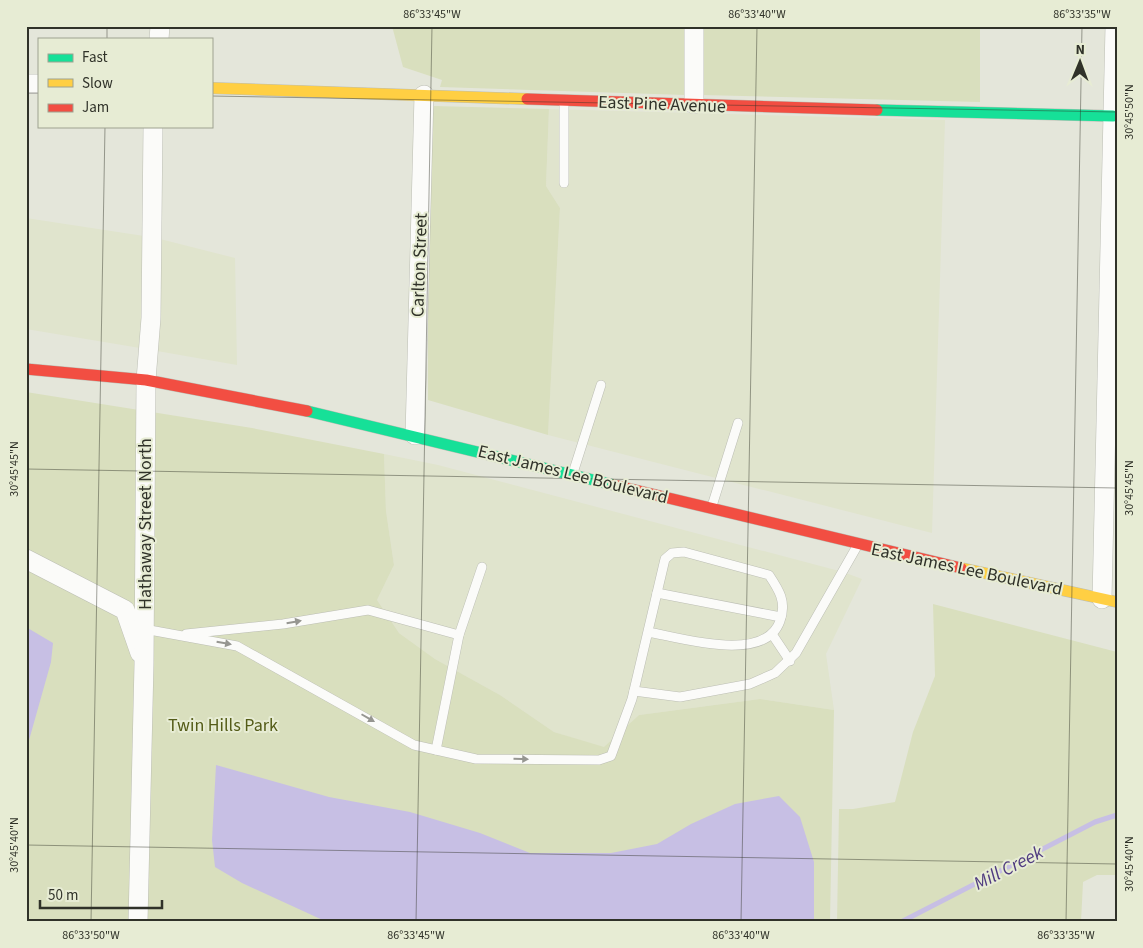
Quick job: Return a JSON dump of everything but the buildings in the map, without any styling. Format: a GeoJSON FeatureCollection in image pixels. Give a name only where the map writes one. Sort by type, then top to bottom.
{"type":"FeatureCollection","features":[{"type":"Feature","properties":{"kind":"main road","name":"East Pine Avenue"},"geometry":{"type":"LineString","coordinates":[[212,88],[1113,116]]}},
{"type":"Feature","properties":{"kind":"main road","name":"East James Lee Boulevard"},"geometry":{"type":"LineString","coordinates":[[26,369],[146,380],[325,414],[858,545],[1109,600]]}},
{"type":"Feature","properties":{"kind":"street"},"geometry":{"type":"LineString","coordinates":[[694,26],[694,104]]}},
{"type":"Feature","properties":{"kind":"street"},"geometry":{"type":"LineString","coordinates":[[1109,600],[1115,26]]}},
{"type":"Feature","properties":{"kind":"street","name":"Carlton Street"},"geometry":{"type":"LineString","coordinates":[[415,435],[424,95]]}},
{"type":"Feature","properties":{"kind":"street","name":"Hathaway Street North"},"geometry":{"type":"LineString","coordinates":[[138,922],[144,664],[146,380],[151,318],[153,128]]}},
{"type":"Feature","properties":{"kind":"street"},"geometry":{"type":"LineString","coordinates":[[26,559],[125,610],[144,664]]}},
{"type":"Feature","properties":{"kind":"lane"},"geometry":{"type":"LineString","coordinates":[[564,100],[564,183]]}},
{"type":"Feature","properties":{"kind":"lane"},"geometry":{"type":"LineString","coordinates":[[573,474],[601,385]]}},
{"type":"Feature","properties":{"kind":"lane"},"geometry":{"type":"LineString","coordinates":[[711,509],[738,424]]}},
{"type":"Feature","properties":{"kind":"lane"},"geometry":{"type":"LineString","coordinates":[[634,692],[680,697],[750,684],[775,673],[790,661],[796,653],[858,545]]}},
{"type":"Feature","properties":{"kind":"lane"},"geometry":{"type":"LineString","coordinates":[[144,629],[237,646],[414,745],[476,759],[598,760],[611,756],[634,692],[657,593],[666,559],[672,553],[684,552],[769,575],[781,593],[784,610],[777,630],[765,639],[722,647],[648,632]]}},
{"type":"Feature","properties":{"kind":"lane"},"geometry":{"type":"LineString","coordinates":[[436,750],[460,635],[482,567]]}},
{"type":"Feature","properties":{"kind":"lane"},"geometry":{"type":"LineString","coordinates":[[657,593],[781,617]]}},
{"type":"Feature","properties":{"kind":"lane"},"geometry":{"type":"LineString","coordinates":[[176,635],[283,624],[368,610],[460,635]]}},
{"type":"Feature","properties":{"kind":"lane"},"geometry":{"type":"LineString","coordinates":[[772,634],[790,661]]}},
{"type":"Feature","properties":{"kind":"shaded area"},"geometry":{"type":"Polygon","coordinates":[[[549,109],[945,120],[932,533],[548,435],[560,208],[546,186],[549,109]]]}},
{"type":"Feature","properties":{"kind":"shaded area"},"geometry":{"type":"Polygon","coordinates":[[[26,218],[144,236],[140,348],[26,329],[26,218]]]}},
{"type":"Feature","properties":{"kind":"shaded area"},"geometry":{"type":"Polygon","coordinates":[[[160,239],[235,258],[237,365],[157,351],[160,239]]]}},
{"type":"Feature","properties":{"kind":"shaded area"},"geometry":{"type":"Polygon","coordinates":[[[384,454],[438,465],[843,572],[862,579],[826,654],[834,710],[760,699],[639,715],[604,748],[554,732],[500,695],[435,659],[399,633],[377,600],[394,565],[386,511],[384,454]]]}},
{"type":"Feature","properties":{"kind":"shaded area"},"geometry":{"type":"Polygon","coordinates":[[[26,627],[53,643],[51,662],[26,751],[26,627]]]}},
{"type":"Feature","properties":{"kind":"shaded area"},"geometry":{"type":"Polygon","coordinates":[[[216,765],[329,797],[410,812],[480,833],[530,853],[611,853],[657,844],[691,824],[735,804],[779,796],[800,817],[814,862],[814,922],[327,922],[242,883],[215,867],[212,840],[216,765]]]}},
{"type":"Feature","properties":{"kind":"green space"},"geometry":{"type":"Polygon","coordinates":[[[392,26],[685,26],[685,95],[440,87],[442,80],[403,67],[392,26]]]}},
{"type":"Feature","properties":{"kind":"green space"},"geometry":{"type":"Polygon","coordinates":[[[702,26],[980,26],[980,102],[702,95],[702,26]]]}},
{"type":"Feature","properties":{"kind":"green space"},"geometry":{"type":"Polygon","coordinates":[[[434,106],[549,109],[546,186],[560,208],[548,435],[428,400],[428,250],[432,113],[434,106]]]}},
{"type":"Feature","properties":{"kind":"green space","name":"Twin Hills Park"},"geometry":{"type":"Polygon","coordinates":[[[26,392],[252,428],[384,454],[386,511],[394,565],[377,600],[399,633],[435,659],[500,695],[554,732],[604,747],[639,715],[760,699],[834,710],[830,922],[26,922],[26,392]]]}},
{"type":"Feature","properties":{"kind":"green space"},"geometry":{"type":"Polygon","coordinates":[[[933,604],[1117,652],[1117,875],[1097,875],[1083,882],[1081,922],[837,922],[839,809],[853,809],[895,802],[913,732],[935,676],[933,604]]]}},
{"type":"Feature","properties":{"kind":"waterway","name":"Mill Creek"},"geometry":{"type":"LineString","coordinates":[[901,922],[1095,822],[1117,815]]}},
{"type":"Feature","properties":{"kind":"traffic: fast"},"geometry":{"type":"LineString","coordinates":[[877,110],[1113,116]]}},
{"type":"Feature","properties":{"kind":"traffic: fast"},"geometry":{"type":"LineString","coordinates":[[307,411],[614,485]]}},
{"type":"Feature","properties":{"kind":"traffic: slow"},"geometry":{"type":"LineString","coordinates":[[212,88],[527,99]]}},
{"type":"Feature","properties":{"kind":"traffic: slow"},"geometry":{"type":"LineString","coordinates":[[961,568],[1117,602]]}},
{"type":"Feature","properties":{"kind":"traffic: jam"},"geometry":{"type":"LineString","coordinates":[[527,99],[877,110]]}},
{"type":"Feature","properties":{"kind":"traffic: jam"},"geometry":{"type":"LineString","coordinates":[[26,369],[146,380],[307,411]]}},
{"type":"Feature","properties":{"kind":"traffic: jam"},"geometry":{"type":"LineString","coordinates":[[614,485],[961,568]]}}]}
